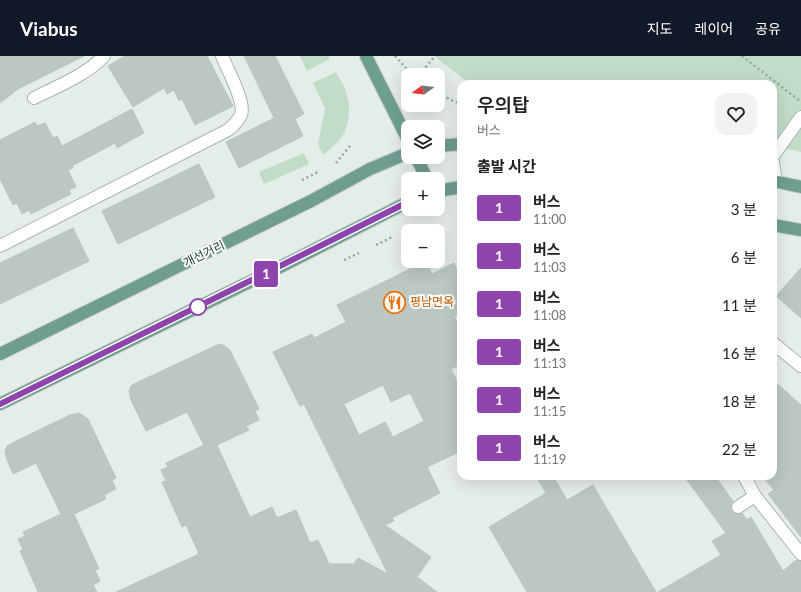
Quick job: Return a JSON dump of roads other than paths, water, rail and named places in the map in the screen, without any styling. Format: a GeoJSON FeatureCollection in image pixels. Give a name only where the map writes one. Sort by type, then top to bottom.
{"type":"FeatureCollection","features":[{"type":"Feature","properties":{"kind":"main road"},"geometry":{"type":"LineString","coordinates":[[366,56],[401,126]]}},
{"type":"Feature","properties":{"kind":"main road"},"geometry":{"type":"LineString","coordinates":[[445,145],[457,144]]}},
{"type":"Feature","properties":{"kind":"main road","name":"개선거리"},"geometry":{"type":"LineString","coordinates":[[0,354],[311,201],[370,169],[401,156]]}},
{"type":"Feature","properties":{"kind":"main road"},"geometry":{"type":"LineString","coordinates":[[777,181],[801,187]]}},
{"type":"Feature","properties":{"kind":"main road"},"geometry":{"type":"LineString","coordinates":[[445,190],[457,188]]}},
{"type":"Feature","properties":{"kind":"main road"},"geometry":{"type":"LineString","coordinates":[[0,404],[401,206]]}},
{"type":"Feature","properties":{"kind":"main road"},"geometry":{"type":"LineString","coordinates":[[777,225],[801,230]]}},
{"type":"Feature","properties":{"kind":"street"},"geometry":{"type":"LineString","coordinates":[[34,98],[86,71],[104,56]]}},
{"type":"Feature","properties":{"kind":"street"},"geometry":{"type":"LineString","coordinates":[[0,246],[228,130],[235,124],[241,115],[241,102],[222,56]]}},
{"type":"Feature","properties":{"kind":"street"},"geometry":{"type":"LineString","coordinates":[[777,150],[801,117]]}},
{"type":"Feature","properties":{"kind":"street"},"geometry":{"type":"LineString","coordinates":[[777,346],[801,366]]}},
{"type":"Feature","properties":{"kind":"street"},"geometry":{"type":"LineString","coordinates":[[746,480],[755,496],[801,554]]}},
{"type":"Feature","properties":{"kind":"street"},"geometry":{"type":"LineString","coordinates":[[738,508],[755,496]]}},
{"type":"Feature","properties":{"kind":"place","name":"평남면옥"},"geometry":{"type":"Point","coordinates":[395,302]}}]}
